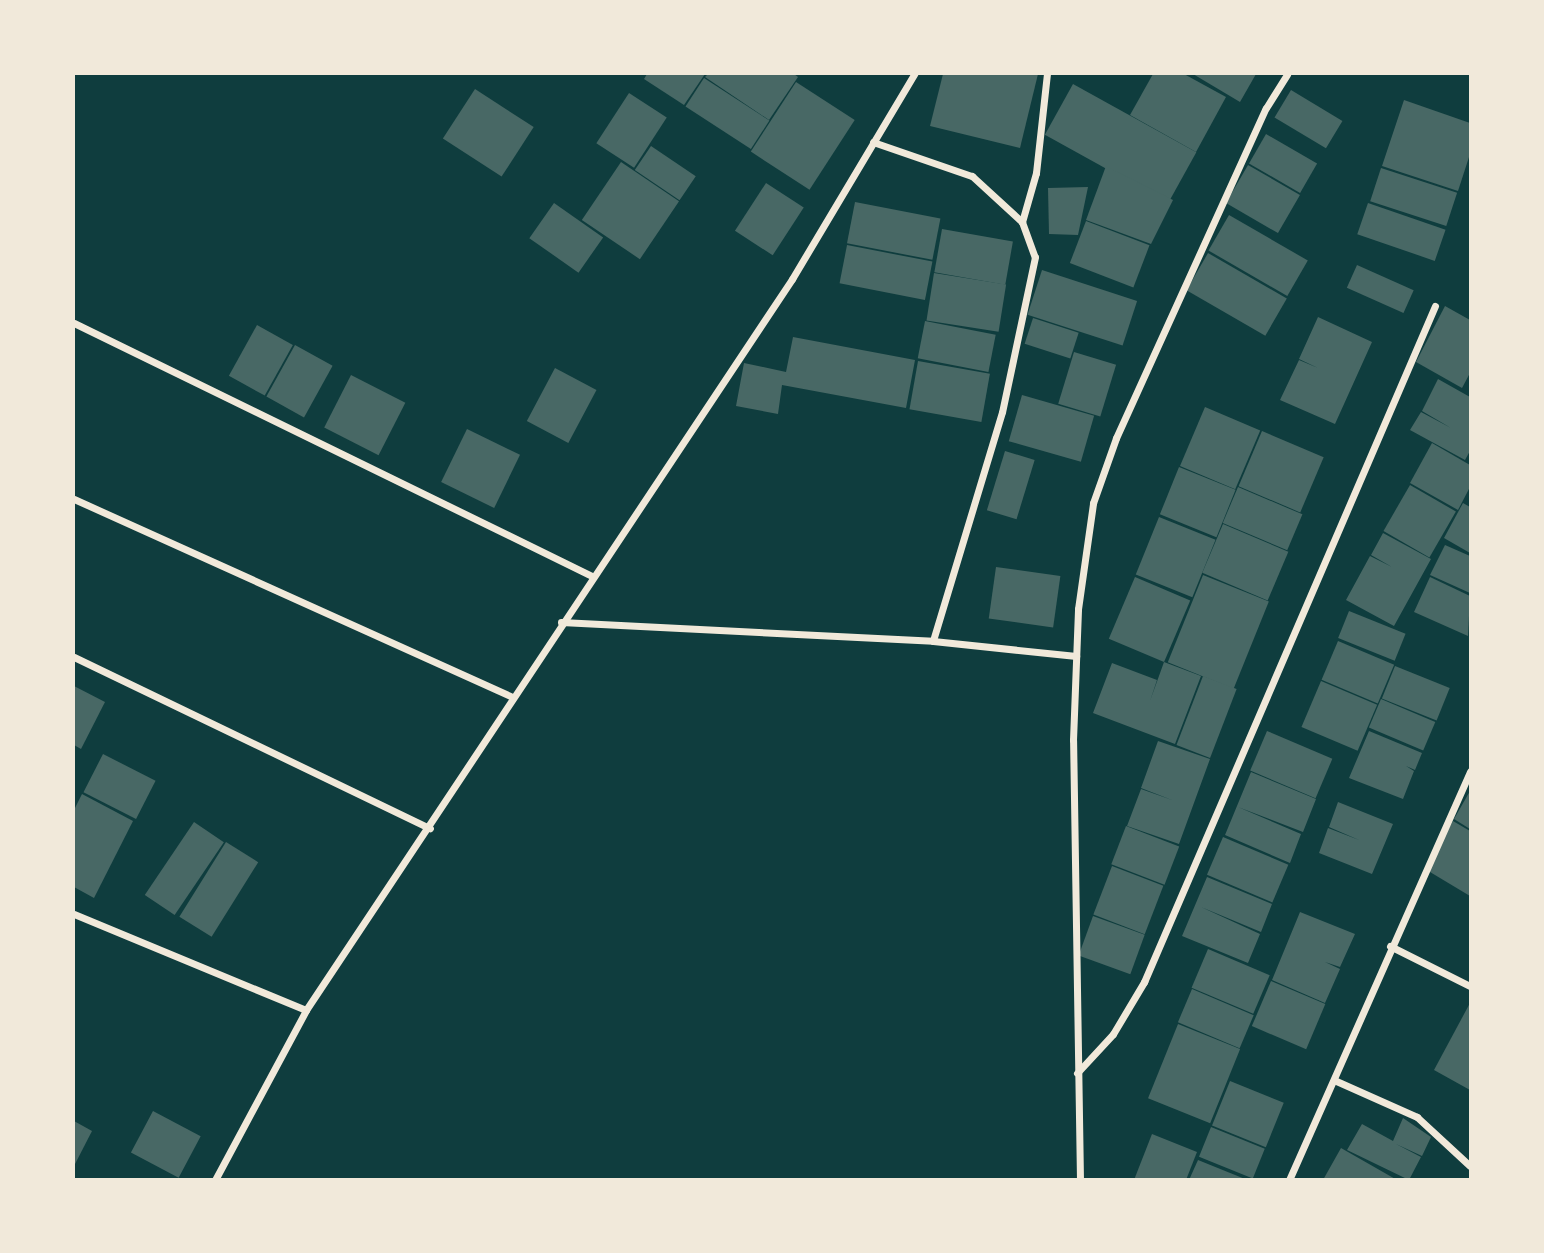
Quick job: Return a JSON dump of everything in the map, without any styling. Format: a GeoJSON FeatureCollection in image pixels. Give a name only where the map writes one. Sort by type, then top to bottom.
{"type":"FeatureCollection","features":[{"type":"Feature","properties":{"kind":"street"},"geometry":{"type":"LineString","coordinates":[[215,1180],[306,1010],[430,828],[511,696],[792,279],[914,74]]}},
{"type":"Feature","properties":{"kind":"street"},"geometry":{"type":"LineString","coordinates":[[1022,222],[1036,173],[1047,74]]}},
{"type":"Feature","properties":{"kind":"street"},"geometry":{"type":"LineString","coordinates":[[1080,1180],[1077,1073],[1076,656],[1078,609],[1093,503],[1116,438],[1266,108],[1287,74]]}},
{"type":"Feature","properties":{"kind":"street"},"geometry":{"type":"LineString","coordinates":[[873,142],[972,176],[1022,222],[1035,257],[1007,386],[933,641]]}},
{"type":"Feature","properties":{"kind":"street"},"geometry":{"type":"LineString","coordinates":[[1077,1073],[1113,1034],[1144,982],[1435,306]]}},
{"type":"Feature","properties":{"kind":"street"},"geometry":{"type":"LineString","coordinates":[[74,323],[592,576]]}},
{"type":"Feature","properties":{"kind":"street"},"geometry":{"type":"LineString","coordinates":[[74,499],[511,696]]}},
{"type":"Feature","properties":{"kind":"street"},"geometry":{"type":"LineString","coordinates":[[561,622],[933,641],[1076,656]]}},
{"type":"Feature","properties":{"kind":"street"},"geometry":{"type":"LineString","coordinates":[[74,657],[430,828]]}},
{"type":"Feature","properties":{"kind":"street"},"geometry":{"type":"LineString","coordinates":[[1289,1180],[1390,946],[1471,771]]}},
{"type":"Feature","properties":{"kind":"street"},"geometry":{"type":"LineString","coordinates":[[74,914],[306,1010]]}},
{"type":"Feature","properties":{"kind":"street"},"geometry":{"type":"LineString","coordinates":[[1390,946],[1471,986]]}},
{"type":"Feature","properties":{"kind":"street"},"geometry":{"type":"LineString","coordinates":[[1334,1080],[1417,1117],[1471,1166]]}},
{"type":"Feature","properties":{"kind":"building"},"geometry":{"type":"Polygon","coordinates":[[[647,74],[705,74],[684,105],[644,79],[647,74]]]}},
{"type":"Feature","properties":{"kind":"building"},"geometry":{"type":"Polygon","coordinates":[[[708,74],[794,74],[798,77],[769,120],[705,77],[708,74]]]}},
{"type":"Feature","properties":{"kind":"building"},"geometry":{"type":"Polygon","coordinates":[[[943,74],[1038,74],[1020,148],[930,126],[943,74]]]}},
{"type":"Feature","properties":{"kind":"building"},"geometry":{"type":"Polygon","coordinates":[[[1153,74],[1184,74],[1226,97],[1196,152],[1130,115],[1153,74]]]}},
{"type":"Feature","properties":{"kind":"building"},"geometry":{"type":"Polygon","coordinates":[[[1193,74],[1256,74],[1240,102],[1193,74]]]}},
{"type":"Feature","properties":{"kind":"building"},"geometry":{"type":"Polygon","coordinates":[[[704,78],[769,120],[751,149],[685,107],[704,78]]]}},
{"type":"Feature","properties":{"kind":"building"},"geometry":{"type":"Polygon","coordinates":[[[796,82],[855,120],[810,190],[751,152],[796,82]]]}},
{"type":"Feature","properties":{"kind":"building"},"geometry":{"type":"Polygon","coordinates":[[[1073,84],[1196,152],[1168,203],[1045,135],[1073,84]]]}},
{"type":"Feature","properties":{"kind":"building"},"geometry":{"type":"Polygon","coordinates":[[[475,89],[534,127],[502,177],[443,138],[475,89]]]}},
{"type":"Feature","properties":{"kind":"building"},"geometry":{"type":"Polygon","coordinates":[[[1291,90],[1342,121],[1326,148],[1275,117],[1291,90]]]}},
{"type":"Feature","properties":{"kind":"building"},"geometry":{"type":"Polygon","coordinates":[[[629,93],[667,118],[634,168],[596,143],[629,93]]]}},
{"type":"Feature","properties":{"kind":"building"},"geometry":{"type":"Polygon","coordinates":[[[1404,100],[1470,123],[1470,154],[1458,191],[1382,166],[1404,100]]]}},
{"type":"Feature","properties":{"kind":"building"},"geometry":{"type":"Polygon","coordinates":[[[1266,134],[1317,164],[1300,193],[1249,163],[1266,134]]]}},
{"type":"Feature","properties":{"kind":"building"},"geometry":{"type":"Polygon","coordinates":[[[651,146],[696,176],[680,200],[635,170],[651,146]]]}},
{"type":"Feature","properties":{"kind":"building"},"geometry":{"type":"Polygon","coordinates":[[[621,162],[679,201],[640,259],[582,220],[621,162]]]}},
{"type":"Feature","properties":{"kind":"building"},"geometry":{"type":"Polygon","coordinates":[[[1248,165],[1300,195],[1278,233],[1226,203],[1248,165]]]}},
{"type":"Feature","properties":{"kind":"building"},"geometry":{"type":"Polygon","coordinates":[[[1106,166],[1173,200],[1151,244],[1086,220],[1106,166]]]}},
{"type":"Feature","properties":{"kind":"building"},"geometry":{"type":"Polygon","coordinates":[[[1381,168],[1457,193],[1446,226],[1370,201],[1381,168]]]}},
{"type":"Feature","properties":{"kind":"building"},"geometry":{"type":"Polygon","coordinates":[[[766,183],[804,208],[773,255],[735,231],[766,183]]]}},
{"type":"Feature","properties":{"kind":"building"},"geometry":{"type":"Polygon","coordinates":[[[1088,187],[1078,235],[1049,234],[1048,188],[1088,187]]]}},
{"type":"Feature","properties":{"kind":"building"},"geometry":{"type":"Polygon","coordinates":[[[855,202],[940,219],[932,260],[847,243],[855,202]]]}},
{"type":"Feature","properties":{"kind":"building"},"geometry":{"type":"Polygon","coordinates":[[[554,203],[603,237],[578,273],[529,238],[554,203]]]}},
{"type":"Feature","properties":{"kind":"building"},"geometry":{"type":"Polygon","coordinates":[[[1368,203],[1446,230],[1435,261],[1357,234],[1368,203]]]}},
{"type":"Feature","properties":{"kind":"building"},"geometry":{"type":"Polygon","coordinates":[[[1229,215],[1308,260],[1287,296],[1208,251],[1229,215]]]}},
{"type":"Feature","properties":{"kind":"building"},"geometry":{"type":"Polygon","coordinates":[[[1086,221],[1149,245],[1133,287],[1070,263],[1086,221]]]}},
{"type":"Feature","properties":{"kind":"building"},"geometry":{"type":"Polygon","coordinates":[[[942,229],[1013,242],[1005,285],[934,272],[942,229]]]}},
{"type":"Feature","properties":{"kind":"building"},"geometry":{"type":"Polygon","coordinates":[[[847,245],[932,262],[925,300],[840,283],[847,245]]]}},
{"type":"Feature","properties":{"kind":"building"},"geometry":{"type":"Polygon","coordinates":[[[1208,253],[1287,298],[1265,336],[1186,290],[1208,253]]]}},
{"type":"Feature","properties":{"kind":"building"},"geometry":{"type":"Polygon","coordinates":[[[1357,265],[1414,290],[1403,313],[1347,288],[1357,265]]]}},
{"type":"Feature","properties":{"kind":"building"},"geometry":{"type":"Polygon","coordinates":[[[1042,270],[1137,301],[1123,346],[1027,315],[1042,270]]]}},
{"type":"Feature","properties":{"kind":"building"},"geometry":{"type":"Polygon","coordinates":[[[934,273],[1006,284],[999,332],[926,320],[934,273]]]}},
{"type":"Feature","properties":{"kind":"building"},"geometry":{"type":"Polygon","coordinates":[[[1445,306],[1470,320],[1470,373],[1462,388],[1416,362],[1445,306]]]}},
{"type":"Feature","properties":{"kind":"building"},"geometry":{"type":"Polygon","coordinates":[[[1318,317],[1372,342],[1335,424],[1280,400],[1299,360],[1318,368],[1299,359],[1318,317]]]}},
{"type":"Feature","properties":{"kind":"building"},"geometry":{"type":"Polygon","coordinates":[[[1033,318],[1079,333],[1070,359],[1025,344],[1033,318]]]}},
{"type":"Feature","properties":{"kind":"building"},"geometry":{"type":"Polygon","coordinates":[[[925,321],[996,335],[988,372],[918,358],[925,321]]]}},
{"type":"Feature","properties":{"kind":"building"},"geometry":{"type":"Polygon","coordinates":[[[257,325],[293,345],[265,396],[229,376],[257,325]]]}},
{"type":"Feature","properties":{"kind":"building"},"geometry":{"type":"Polygon","coordinates":[[[793,337],[915,360],[906,408],[782,385],[778,414],[736,406],[744,363],[786,372],[793,337]]]}},
{"type":"Feature","properties":{"kind":"building"},"geometry":{"type":"Polygon","coordinates":[[[295,345],[333,366],[304,417],[266,397],[295,345]]]}},
{"type":"Feature","properties":{"kind":"building"},"geometry":{"type":"Polygon","coordinates":[[[1074,352],[1116,365],[1100,417],[1058,404],[1074,352]]]}},
{"type":"Feature","properties":{"kind":"building"},"geometry":{"type":"Polygon","coordinates":[[[918,361],[990,374],[981,422],[909,409],[918,361]]]}},
{"type":"Feature","properties":{"kind":"building"},"geometry":{"type":"Polygon","coordinates":[[[555,368],[596,390],[568,443],[527,421],[555,368]]]}},
{"type":"Feature","properties":{"kind":"building"},"geometry":{"type":"Polygon","coordinates":[[[351,375],[405,403],[379,455],[324,428],[351,375]]]}},
{"type":"Feature","properties":{"kind":"building"},"geometry":{"type":"Polygon","coordinates":[[[1438,379],[1470,397],[1470,451],[1465,460],[1410,430],[1421,412],[1451,428],[1422,411],[1438,379]]]}},
{"type":"Feature","properties":{"kind":"building"},"geometry":{"type":"Polygon","coordinates":[[[1022,395],[1094,416],[1081,462],[1009,441],[1022,395]]]}},
{"type":"Feature","properties":{"kind":"building"},"geometry":{"type":"Polygon","coordinates":[[[1205,407],[1260,430],[1235,489],[1180,466],[1205,407]]]}},
{"type":"Feature","properties":{"kind":"building"},"geometry":{"type":"Polygon","coordinates":[[[467,429],[520,455],[494,508],[441,482],[467,429]]]}},
{"type":"Feature","properties":{"kind":"building"},"geometry":{"type":"Polygon","coordinates":[[[1262,431],[1324,457],[1300,512],[1239,486],[1262,431]]]}},
{"type":"Feature","properties":{"kind":"building"},"geometry":{"type":"Polygon","coordinates":[[[1432,443],[1470,465],[1470,487],[1458,510],[1410,483],[1432,443]]]}},
{"type":"Feature","properties":{"kind":"building"},"geometry":{"type":"Polygon","coordinates":[[[1005,451],[1035,460],[1017,519],[987,510],[1005,451]]]}},
{"type":"Feature","properties":{"kind":"building"},"geometry":{"type":"Polygon","coordinates":[[[1179,467],[1236,490],[1216,537],[1160,514],[1179,467]]]}},
{"type":"Feature","properties":{"kind":"building"},"geometry":{"type":"Polygon","coordinates":[[[1410,485],[1456,512],[1429,557],[1384,531],[1410,485]]]}},
{"type":"Feature","properties":{"kind":"building"},"geometry":{"type":"Polygon","coordinates":[[[1238,487],[1302,514],[1287,550],[1223,523],[1238,487]]]}},
{"type":"Feature","properties":{"kind":"building"},"geometry":{"type":"Polygon","coordinates":[[[1463,503],[1470,507],[1470,553],[1444,538],[1463,503]]]}},
{"type":"Feature","properties":{"kind":"building"},"geometry":{"type":"Polygon","coordinates":[[[1159,517],[1216,540],[1192,597],[1136,574],[1159,517]]]}},
{"type":"Feature","properties":{"kind":"building"},"geometry":{"type":"Polygon","coordinates":[[[1223,524],[1288,552],[1268,601],[1202,573],[1223,524]]]}},
{"type":"Feature","properties":{"kind":"building"},"geometry":{"type":"Polygon","coordinates":[[[1383,533],[1431,559],[1394,626],[1346,600],[1370,556],[1392,567],[1371,555],[1383,533]]]}},
{"type":"Feature","properties":{"kind":"building"},"geometry":{"type":"Polygon","coordinates":[[[1445,545],[1470,556],[1470,593],[1430,575],[1445,545]]]}},
{"type":"Feature","properties":{"kind":"building"},"geometry":{"type":"Polygon","coordinates":[[[996,567],[1060,576],[1053,628],[989,618],[996,567]]]}},
{"type":"Feature","properties":{"kind":"building"},"geometry":{"type":"Polygon","coordinates":[[[1203,575],[1269,602],[1234,689],[1168,662],[1203,575]]]}},
{"type":"Feature","properties":{"kind":"building"},"geometry":{"type":"Polygon","coordinates":[[[1135,577],[1190,600],[1164,662],[1109,639],[1135,577]]]}},
{"type":"Feature","properties":{"kind":"building"},"geometry":{"type":"Polygon","coordinates":[[[1430,577],[1470,596],[1468,636],[1414,612],[1430,577]]]}},
{"type":"Feature","properties":{"kind":"building"},"geometry":{"type":"Polygon","coordinates":[[[1349,611],[1406,634],[1395,661],[1338,638],[1349,611]]]}},
{"type":"Feature","properties":{"kind":"building"},"geometry":{"type":"Polygon","coordinates":[[[1338,641],[1394,665],[1378,703],[1322,680],[1338,641]]]}},
{"type":"Feature","properties":{"kind":"building"},"geometry":{"type":"Polygon","coordinates":[[[1164,662],[1201,676],[1175,744],[1093,713],[1112,663],[1157,680],[1150,701],[1164,662]]]}},
{"type":"Feature","properties":{"kind":"building"},"geometry":{"type":"Polygon","coordinates":[[[1395,666],[1450,688],[1437,721],[1382,698],[1395,666]]]}},
{"type":"Feature","properties":{"kind":"building"},"geometry":{"type":"Polygon","coordinates":[[[1203,676],[1237,689],[1210,758],[1176,745],[1203,676]]]}},
{"type":"Feature","properties":{"kind":"building"},"geometry":{"type":"Polygon","coordinates":[[[1321,681],[1377,705],[1358,751],[1301,727],[1321,681]]]}},
{"type":"Feature","properties":{"kind":"building"},"geometry":{"type":"Polygon","coordinates":[[[74,686],[105,702],[81,749],[74,745],[74,686]]]}},
{"type":"Feature","properties":{"kind":"building"},"geometry":{"type":"Polygon","coordinates":[[[1381,699],[1435,722],[1423,751],[1369,728],[1381,699]]]}},
{"type":"Feature","properties":{"kind":"building"},"geometry":{"type":"Polygon","coordinates":[[[1267,731],[1332,759],[1316,798],[1250,771],[1267,731]]]}},
{"type":"Feature","properties":{"kind":"building"},"geometry":{"type":"Polygon","coordinates":[[[1369,731],[1422,753],[1415,770],[1406,766],[1414,771],[1403,799],[1349,778],[1369,731]]]}},
{"type":"Feature","properties":{"kind":"building"},"geometry":{"type":"Polygon","coordinates":[[[1158,741],[1210,759],[1179,844],[1127,826],[1141,789],[1172,800],[1141,788],[1158,741]]]}},
{"type":"Feature","properties":{"kind":"building"},"geometry":{"type":"Polygon","coordinates":[[[103,754],[156,781],[136,819],[83,792],[103,754]]]}},
{"type":"Feature","properties":{"kind":"building"},"geometry":{"type":"Polygon","coordinates":[[[1251,772],[1316,799],[1303,832],[1238,807],[1301,834],[1290,863],[1225,835],[1251,772]]]}},
{"type":"Feature","properties":{"kind":"building"},"geometry":{"type":"Polygon","coordinates":[[[1470,791],[1470,829],[1454,819],[1470,791]]]}},
{"type":"Feature","properties":{"kind":"building"},"geometry":{"type":"Polygon","coordinates":[[[82,794],[133,821],[94,898],[74,887],[74,810],[82,794]]]}},
{"type":"Feature","properties":{"kind":"building"},"geometry":{"type":"Polygon","coordinates":[[[1338,802],[1393,824],[1372,874],[1319,853],[1328,828],[1359,840],[1329,827],[1338,802]]]}},
{"type":"Feature","properties":{"kind":"building"},"geometry":{"type":"Polygon","coordinates":[[[1453,821],[1470,831],[1470,896],[1425,869],[1453,821]]]}},
{"type":"Feature","properties":{"kind":"building"},"geometry":{"type":"Polygon","coordinates":[[[194,822],[224,842],[175,915],[145,895],[194,822]]]}},
{"type":"Feature","properties":{"kind":"building"},"geometry":{"type":"Polygon","coordinates":[[[1126,826],[1179,846],[1165,885],[1111,864],[1126,826]]]}},
{"type":"Feature","properties":{"kind":"building"},"geometry":{"type":"Polygon","coordinates":[[[1223,837],[1288,865],[1272,902],[1207,875],[1223,837]]]}},
{"type":"Feature","properties":{"kind":"building"},"geometry":{"type":"Polygon","coordinates":[[[226,842],[258,862],[212,937],[179,917],[226,842]]]}},
{"type":"Feature","properties":{"kind":"building"},"geometry":{"type":"Polygon","coordinates":[[[1112,866],[1163,886],[1145,934],[1093,915],[1112,866]]]}},
{"type":"Feature","properties":{"kind":"building"},"geometry":{"type":"Polygon","coordinates":[[[1207,877],[1272,904],[1261,932],[1201,907],[1260,934],[1248,963],[1182,936],[1207,877]]]}},
{"type":"Feature","properties":{"kind":"building"},"geometry":{"type":"Polygon","coordinates":[[[1300,912],[1355,934],[1340,967],[1325,962],[1340,969],[1325,1003],[1272,980],[1300,912]]]}},
{"type":"Feature","properties":{"kind":"building"},"geometry":{"type":"Polygon","coordinates":[[[1093,916],[1145,935],[1130,974],[1079,955],[1093,916]]]}},
{"type":"Feature","properties":{"kind":"building"},"geometry":{"type":"Polygon","coordinates":[[[1208,949],[1270,975],[1253,1014],[1192,988],[1208,949]]]}},
{"type":"Feature","properties":{"kind":"building"},"geometry":{"type":"Polygon","coordinates":[[[1271,981],[1325,1004],[1306,1049],[1252,1026],[1271,981]]]}},
{"type":"Feature","properties":{"kind":"building"},"geometry":{"type":"Polygon","coordinates":[[[1192,989],[1254,1015],[1240,1048],[1178,1022],[1192,989]]]}},
{"type":"Feature","properties":{"kind":"building"},"geometry":{"type":"Polygon","coordinates":[[[1470,1003],[1470,1090],[1434,1070],[1470,1003]]]}},
{"type":"Feature","properties":{"kind":"building"},"geometry":{"type":"Polygon","coordinates":[[[1178,1024],[1240,1049],[1210,1123],[1148,1098],[1178,1024]]]}},
{"type":"Feature","properties":{"kind":"building"},"geometry":{"type":"Polygon","coordinates":[[[1230,1081],[1284,1103],[1266,1147],[1212,1126],[1230,1081]]]}},
{"type":"Feature","properties":{"kind":"building"},"geometry":{"type":"Polygon","coordinates":[[[153,1111],[201,1136],[179,1178],[131,1152],[153,1111]]]}},
{"type":"Feature","properties":{"kind":"building"},"geometry":{"type":"Polygon","coordinates":[[[1403,1118],[1431,1137],[1422,1156],[1396,1144],[1421,1157],[1409,1180],[1347,1150],[1362,1124],[1393,1141],[1403,1118]]]}},
{"type":"Feature","properties":{"kind":"building"},"geometry":{"type":"Polygon","coordinates":[[[74,1121],[92,1131],[74,1166],[74,1121]]]}},
{"type":"Feature","properties":{"kind":"building"},"geometry":{"type":"Polygon","coordinates":[[[1211,1127],[1265,1149],[1253,1178],[1199,1157],[1211,1127]]]}},
{"type":"Feature","properties":{"kind":"building"},"geometry":{"type":"Polygon","coordinates":[[[1152,1134],[1197,1152],[1186,1180],[1134,1180],[1152,1134]]]}},
{"type":"Feature","properties":{"kind":"building"},"geometry":{"type":"Polygon","coordinates":[[[1341,1148],[1397,1180],[1323,1180],[1341,1148]]]}},
{"type":"Feature","properties":{"kind":"building"},"geometry":{"type":"Polygon","coordinates":[[[1198,1160],[1245,1179],[1245,1180],[1189,1180],[1198,1160]]]}}]}
